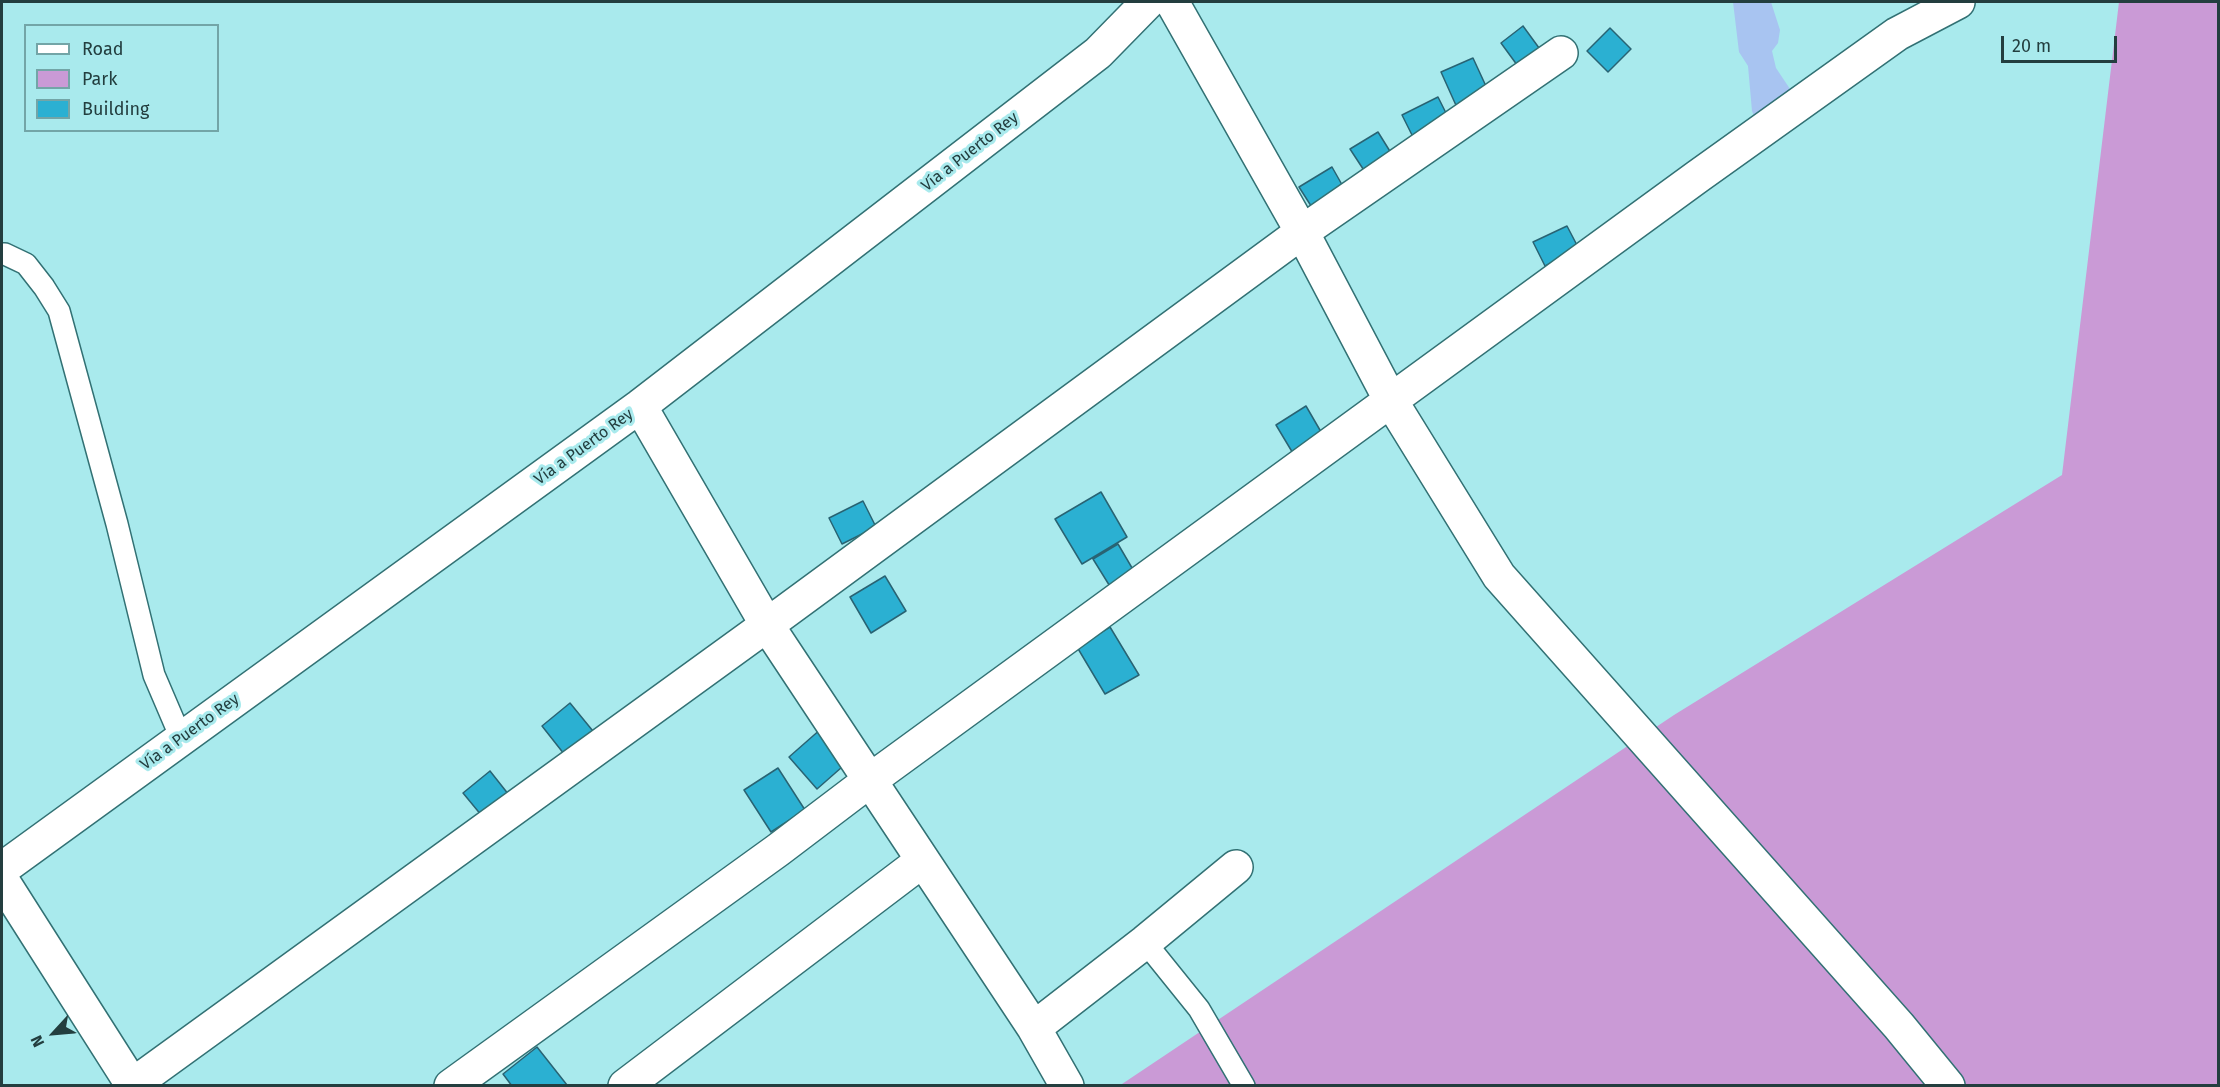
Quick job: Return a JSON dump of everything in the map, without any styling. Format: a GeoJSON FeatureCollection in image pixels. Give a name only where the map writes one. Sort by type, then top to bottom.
{"type":"FeatureCollection","features":[{"type":"Feature","properties":{"kind":"street","name":"Vía a Puerto Rey"},"geometry":{"type":"LineString","coordinates":[[2,868],[640,406],[1098,53],[1148,2]]}},
{"type":"Feature","properties":{"kind":"street"},"geometry":{"type":"LineString","coordinates":[[1172,2],[1302,232],[1391,401],[1499,576],[1899,1026],[1948,1086]]}},
{"type":"Feature","properties":{"kind":"street"},"geometry":{"type":"LineString","coordinates":[[451,1086],[1887,41],[1958,2]]}},
{"type":"Feature","properties":{"kind":"street"},"geometry":{"type":"LineString","coordinates":[[2,880],[132,1085],[1302,232],[1561,53]]}},
{"type":"Feature","properties":{"kind":"street"},"geometry":{"type":"LineString","coordinates":[[640,406],[766,625],[1034,1028],[1066,1086]]}},
{"type":"Feature","properties":{"kind":"street"},"geometry":{"type":"LineString","coordinates":[[625,1086],[922,861]]}},
{"type":"Feature","properties":{"kind":"street"},"geometry":{"type":"LineString","coordinates":[[1034,1028],[1145,942],[1236,867]]}},
{"type":"Feature","properties":{"kind":"lane"},"geometry":{"type":"LineString","coordinates":[[2,254],[26,264],[59,311],[117,524],[153,675],[182,738]]}},
{"type":"Feature","properties":{"kind":"lane"},"geometry":{"type":"LineString","coordinates":[[1145,942],[1199,1009],[1244,1086]]}},
{"type":"Feature","properties":{"kind":"green space"},"geometry":{"type":"Polygon","coordinates":[[[2119,2],[2218,2],[2218,1085],[1119,1086],[1674,715],[2062,475],[2119,2]]]}},
{"type":"Feature","properties":{"kind":"water"},"geometry":{"type":"Polygon","coordinates":[[[1733,2],[1771,2],[1780,30],[1778,43],[1772,51],[1776,68],[1796,98],[1757,123],[1752,111],[1748,66],[1739,52],[1733,2]]]}},
{"type":"Feature","properties":{"kind":"building"},"geometry":{"type":"Polygon","coordinates":[[[1523,26],[1542,52],[1520,69],[1501,43],[1523,26]]]}},
{"type":"Feature","properties":{"kind":"building"},"geometry":{"type":"Polygon","coordinates":[[[1610,28],[1631,49],[1608,72],[1587,51],[1610,28]]]}},
{"type":"Feature","properties":{"kind":"building"},"geometry":{"type":"Polygon","coordinates":[[[1473,58],[1491,97],[1459,112],[1441,72],[1473,58]]]}},
{"type":"Feature","properties":{"kind":"building"},"geometry":{"type":"Polygon","coordinates":[[[1438,97],[1450,121],[1414,139],[1402,115],[1438,97]]]}},
{"type":"Feature","properties":{"kind":"building"},"geometry":{"type":"Polygon","coordinates":[[[1378,132],[1396,161],[1369,178],[1350,149],[1378,132]]]}},
{"type":"Feature","properties":{"kind":"building"},"geometry":{"type":"Polygon","coordinates":[[[1332,167],[1345,190],[1313,209],[1299,187],[1332,167]]]}},
{"type":"Feature","properties":{"kind":"building"},"geometry":{"type":"Polygon","coordinates":[[[1567,226],[1579,249],[1545,266],[1533,242],[1567,226]]]}},
{"type":"Feature","properties":{"kind":"building"},"geometry":{"type":"Polygon","coordinates":[[[1306,406],[1324,437],[1294,455],[1276,425],[1306,406]]]}},
{"type":"Feature","properties":{"kind":"building"},"geometry":{"type":"Polygon","coordinates":[[[1101,492],[1127,537],[1082,564],[1055,519],[1101,492]]]}},
{"type":"Feature","properties":{"kind":"building"},"geometry":{"type":"Polygon","coordinates":[[[863,501],[876,527],[842,544],[829,518],[863,501]]]}},
{"type":"Feature","properties":{"kind":"building"},"geometry":{"type":"Polygon","coordinates":[[[1118,544],[1135,573],[1111,588],[1093,559],[1118,544]]]}},
{"type":"Feature","properties":{"kind":"building"},"geometry":{"type":"Polygon","coordinates":[[[885,576],[906,611],[871,633],[850,597],[885,576]]]}},
{"type":"Feature","properties":{"kind":"building"},"geometry":{"type":"Polygon","coordinates":[[[1110,627],[1139,675],[1105,694],[1077,647],[1110,627]]]}},
{"type":"Feature","properties":{"kind":"building"},"geometry":{"type":"Polygon","coordinates":[[[570,703],[597,736],[568,759],[542,726],[570,703]]]}},
{"type":"Feature","properties":{"kind":"building"},"geometry":{"type":"Polygon","coordinates":[[[822,728],[850,760],[817,789],[789,757],[822,728]]]}},
{"type":"Feature","properties":{"kind":"building"},"geometry":{"type":"Polygon","coordinates":[[[778,768],[805,810],[771,832],[744,790],[778,768]]]}},
{"type":"Feature","properties":{"kind":"building"},"geometry":{"type":"Polygon","coordinates":[[[490,771],[509,795],[482,816],[463,793],[490,771]]]}},
{"type":"Feature","properties":{"kind":"building"},"geometry":{"type":"Polygon","coordinates":[[[537,1047],[567,1086],[512,1086],[503,1074],[537,1047]]]}}]}
